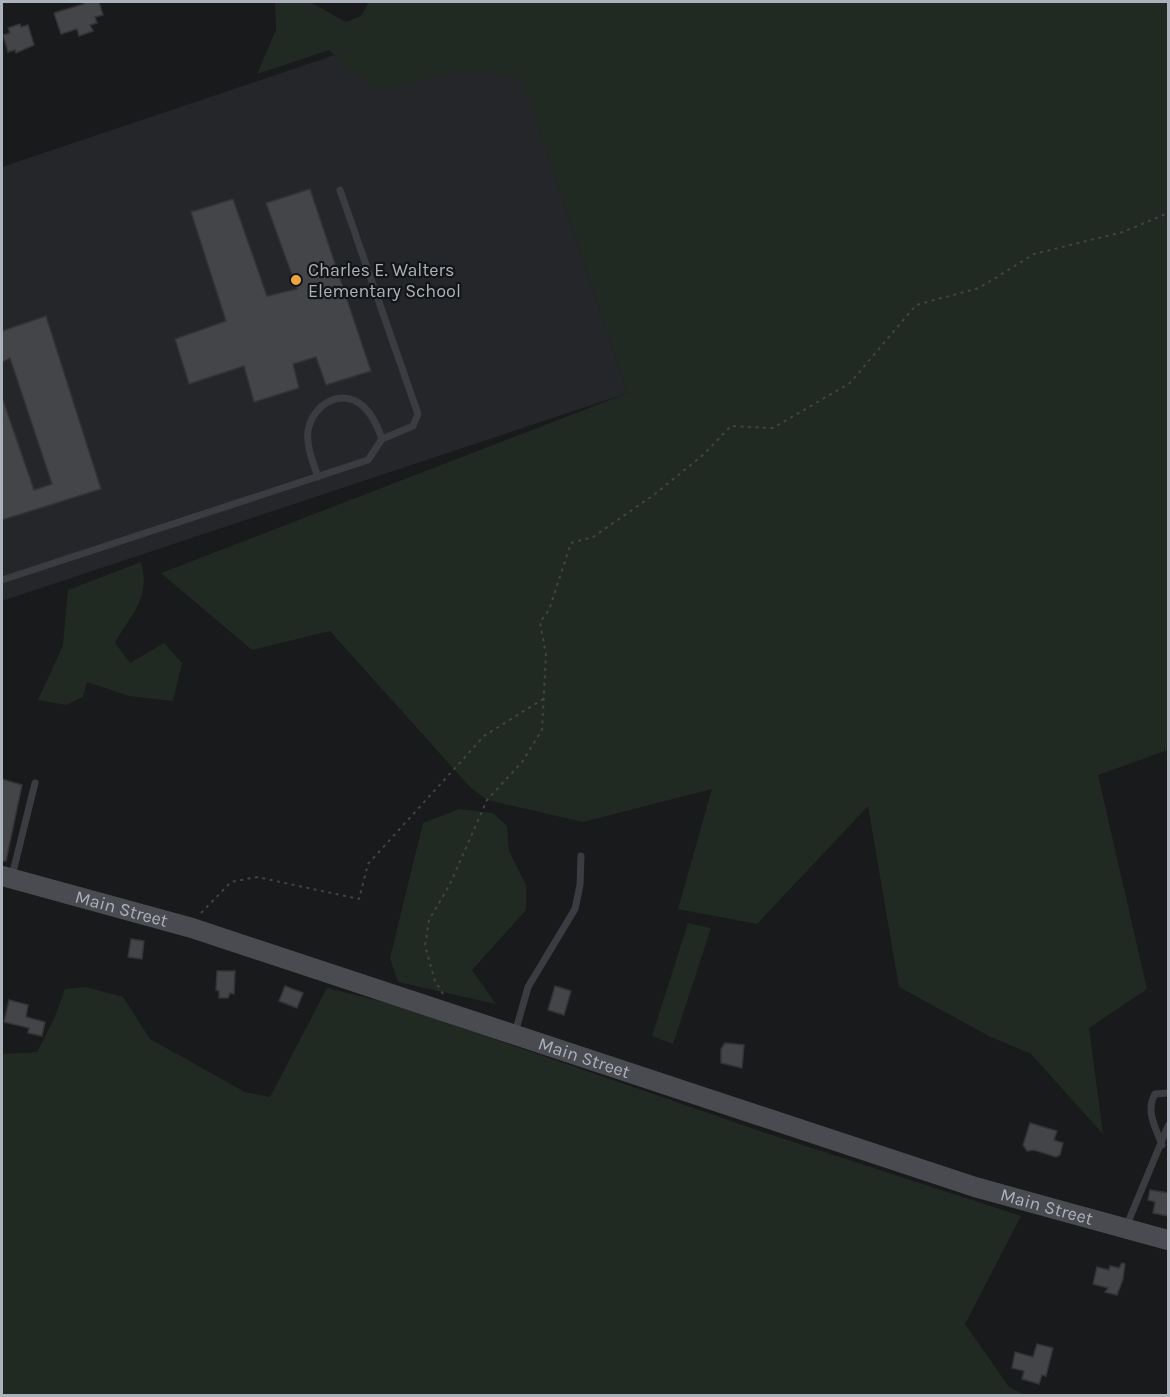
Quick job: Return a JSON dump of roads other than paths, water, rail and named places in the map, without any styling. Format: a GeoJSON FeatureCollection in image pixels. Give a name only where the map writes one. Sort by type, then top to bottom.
{"type":"FeatureCollection","features":[{"type":"Feature","properties":{"kind":"main road","name":"Main Street"},"geometry":{"type":"LineString","coordinates":[[7,878],[192,928],[975,1187],[1168,1240]]}},
{"type":"Feature","properties":{"kind":"lane"},"geometry":{"type":"LineString","coordinates":[[2,580],[368,460],[382,439],[413,426],[418,414],[340,190]]}},
{"type":"Feature","properties":{"kind":"lane"},"geometry":{"type":"LineString","coordinates":[[318,477],[308,444],[308,433],[314,413],[325,403],[341,398],[356,402],[369,414],[382,439]]}},
{"type":"Feature","properties":{"kind":"lane"},"geometry":{"type":"LineString","coordinates":[[7,878],[35,783]]}},
{"type":"Feature","properties":{"kind":"lane"},"geometry":{"type":"LineString","coordinates":[[514,1035],[528,987],[575,909],[580,885],[581,856]]}},
{"type":"Feature","properties":{"kind":"lane"},"geometry":{"type":"LineString","coordinates":[[1162,1145],[1150,1102],[1155,1094],[1168,1093]]}},
{"type":"Feature","properties":{"kind":"lane"},"geometry":{"type":"LineString","coordinates":[[1125,1229],[1168,1126]]}},
{"type":"Feature","properties":{"kind":"place","name":"Charles E. Walters Elementary School"},"geometry":{"type":"Point","coordinates":[296,280]}}]}
